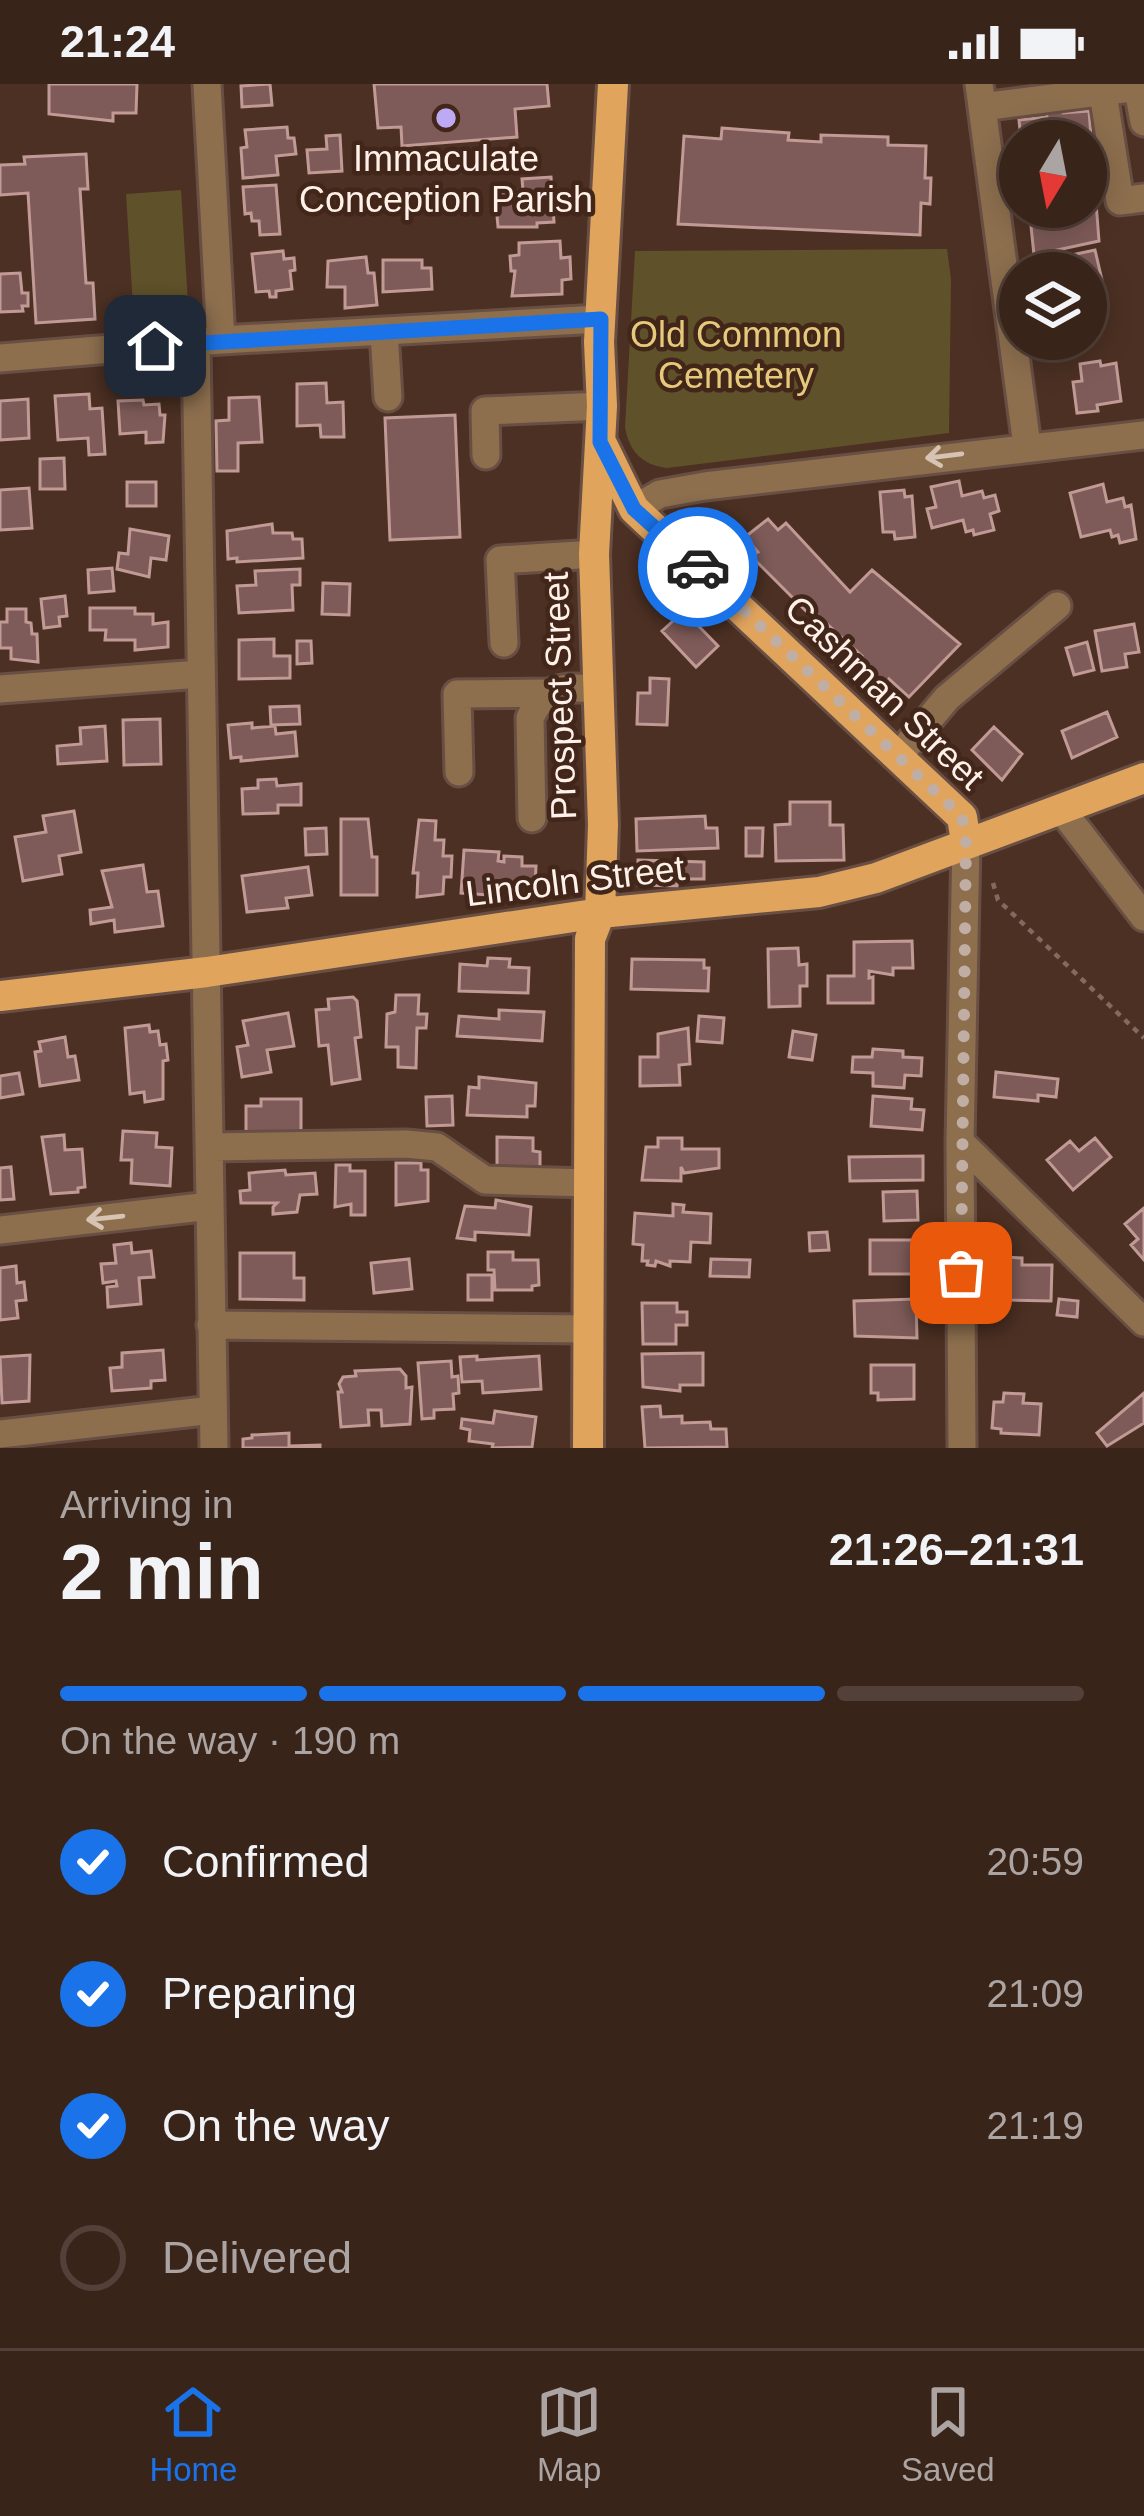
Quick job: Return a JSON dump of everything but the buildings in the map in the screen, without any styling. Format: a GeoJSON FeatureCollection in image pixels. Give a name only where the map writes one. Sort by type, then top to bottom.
{"type":"FeatureCollection","features":[{"type":"Feature","properties":{"kind":"main road","name":"Prospect Street"},"geometry":{"type":"LineString","coordinates":[[588,1448],[590,940],[600,913],[603,825],[594,554],[614,84]]}},
{"type":"Feature","properties":{"kind":"main road","name":"Cashman Street"},"geometry":{"type":"LineString","coordinates":[[600,442],[634,509],[962,817],[966,842]]}},
{"type":"Feature","properties":{"kind":"main road","name":"Lincoln Street"},"geometry":{"type":"LineString","coordinates":[[0,996],[207,972],[600,913],[819,892],[876,878],[1144,778]]}},
{"type":"Feature","properties":{"kind":"street"},"geometry":{"type":"LineString","coordinates":[[207,84],[208,341],[200,674],[214,1448]]}},
{"type":"Feature","properties":{"kind":"street"},"geometry":{"type":"LineString","coordinates":[[1027,446],[981,96],[1138,85],[1144,122]]}},
{"type":"Feature","properties":{"kind":"street"},"geometry":{"type":"LineString","coordinates":[[1094,90],[1120,201],[1144,198]]}},
{"type":"Feature","properties":{"kind":"street"},"geometry":{"type":"LineString","coordinates":[[0,358],[601,319]]}},
{"type":"Feature","properties":{"kind":"street"},"geometry":{"type":"LineString","coordinates":[[383,332],[388,397]]}},
{"type":"Feature","properties":{"kind":"street"},"geometry":{"type":"LineString","coordinates":[[486,455],[485,410],[602,406]]}},
{"type":"Feature","properties":{"kind":"street"},"geometry":{"type":"LineString","coordinates":[[634,509],[660,494],[705,486],[1144,435]]}},
{"type":"Feature","properties":{"kind":"street"},"geometry":{"type":"LineString","coordinates":[[504,643],[500,560],[594,554]]}},
{"type":"Feature","properties":{"kind":"street"},"geometry":{"type":"LineString","coordinates":[[899,755],[947,698],[1057,606]]}},
{"type":"Feature","properties":{"kind":"street"},"geometry":{"type":"LineString","coordinates":[[0,688],[200,674]]}},
{"type":"Feature","properties":{"kind":"street"},"geometry":{"type":"LineString","coordinates":[[459,772],[457,694],[547,692],[561,686],[598,689]]}},
{"type":"Feature","properties":{"kind":"street"},"geometry":{"type":"LineString","coordinates":[[532,818],[530,718],[547,692]]}},
{"type":"Feature","properties":{"kind":"street"},"geometry":{"type":"LineString","coordinates":[[1061,809],[1144,917]]}},
{"type":"Feature","properties":{"kind":"street"},"geometry":{"type":"LineString","coordinates":[[962,1448],[960,1142],[966,842]]}},
{"type":"Feature","properties":{"kind":"street"},"geometry":{"type":"LineString","coordinates":[[960,1142],[1144,1322]]}},
{"type":"Feature","properties":{"kind":"street"},"geometry":{"type":"LineString","coordinates":[[210,1148],[406,1144],[437,1147],[485,1180],[589,1183]]}},
{"type":"Feature","properties":{"kind":"street"},"geometry":{"type":"LineString","coordinates":[[0,1230],[210,1206]]}},
{"type":"Feature","properties":{"kind":"street"},"geometry":{"type":"LineString","coordinates":[[212,1325],[590,1329]]}},
{"type":"Feature","properties":{"kind":"street"},"geometry":{"type":"LineString","coordinates":[[0,1434],[213,1410]]}},
{"type":"Feature","properties":{"kind":"path"},"geometry":{"type":"LineString","coordinates":[[992,880],[998,900],[1144,1038]]}},
{"type":"Feature","properties":{"kind":"green space"},"geometry":{"type":"Polygon","coordinates":[[[181,190],[188,303],[133,307],[126,194],[181,190]]]}},
{"type":"Feature","properties":{"kind":"green space","name":"Old Common Cemetery"},"geometry":{"type":"Polygon","coordinates":[[[947,249],[951,279],[949,433],[667,468],[650,464],[633,450],[625,427],[635,251],[947,249]]]}},
{"type":"Feature","properties":{"kind":"way so far"},"geometry":{"type":"LineString","coordinates":[[698,567],[962,817],[966,842],[961,1273]]}},
{"type":"Feature","properties":{"kind":"place","name":"Immaculate Conception Parish"},"geometry":{"type":"Point","coordinates":[446,118]}},
{"type":"Feature","properties":{"kind":"route"},"geometry":{"type":"LineString","coordinates":[[155,346],[601,319],[600,442],[634,509],[698,567]]}}]}
